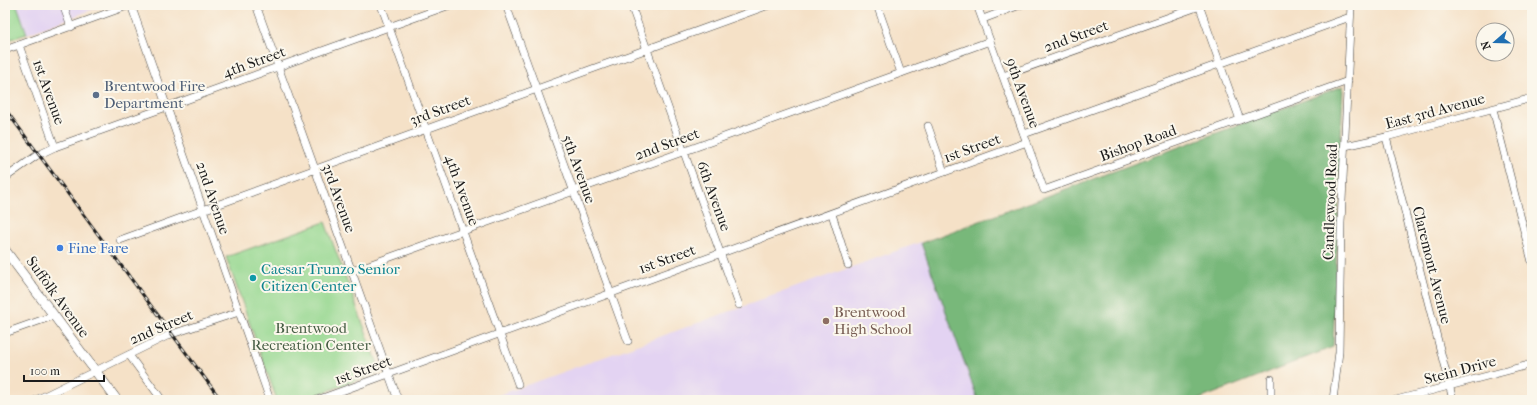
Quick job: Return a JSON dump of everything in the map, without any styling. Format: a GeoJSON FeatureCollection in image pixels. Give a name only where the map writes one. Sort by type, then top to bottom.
{"type":"FeatureCollection","features":[{"type":"Feature","properties":{"kind":"main road","name":"Suffolk Avenue"},"geometry":{"type":"LineString","coordinates":[[5,250],[117,400]]}},
{"type":"Feature","properties":{"kind":"street"},"geometry":{"type":"LineString","coordinates":[[63,5],[71,27]]}},
{"type":"Feature","properties":{"kind":"street"},"geometry":{"type":"LineString","coordinates":[[5,50],[131,5]]}},
{"type":"Feature","properties":{"kind":"street","name":"2nd Avenue"},"geometry":{"type":"LineString","coordinates":[[131,5],[270,400]]}},
{"type":"Feature","properties":{"kind":"street","name":"3rd Avenue"},"geometry":{"type":"LineString","coordinates":[[256,5],[398,400]]}},
{"type":"Feature","properties":{"kind":"street","name":"4th Avenue"},"geometry":{"type":"LineString","coordinates":[[381,5],[518,384]]}},
{"type":"Feature","properties":{"kind":"street","name":"4th Street"},"geometry":{"type":"LineString","coordinates":[[5,178],[36,156],[56,147],[168,108],[450,5]]}},
{"type":"Feature","properties":{"kind":"street","name":"5th Avenue"},"geometry":{"type":"LineString","coordinates":[[506,5],[628,341]]}},
{"type":"Feature","properties":{"kind":"street","name":"6th Avenue"},"geometry":{"type":"LineString","coordinates":[[631,5],[739,305]]}},
{"type":"Feature","properties":{"kind":"street","name":"3rd Street"},"geometry":{"type":"LineString","coordinates":[[120,240],[769,5]]}},
{"type":"Feature","properties":{"kind":"street"},"geometry":{"type":"LineString","coordinates":[[877,5],[901,73]]}},
{"type":"Feature","properties":{"kind":"street","name":"9th Avenue"},"geometry":{"type":"LineString","coordinates":[[977,5],[1044,190]]}},
{"type":"Feature","properties":{"kind":"street"},"geometry":{"type":"LineString","coordinates":[[983,19],[1020,5]]}},
{"type":"Feature","properties":{"kind":"street"},"geometry":{"type":"LineString","coordinates":[[1200,5],[1240,120]]}},
{"type":"Feature","properties":{"kind":"street","name":"2nd Street"},"geometry":{"type":"LineString","coordinates":[[1003,76],[1200,5]]}},
{"type":"Feature","properties":{"kind":"street","name":"Candlewood Road"},"geometry":{"type":"LineString","coordinates":[[1333,400],[1338,352],[1341,234],[1351,5]]}},
{"type":"Feature","properties":{"kind":"street"},"geometry":{"type":"LineString","coordinates":[[1529,5],[1532,9]]}},
{"type":"Feature","properties":{"kind":"street"},"geometry":{"type":"LineString","coordinates":[[1024,134],[1350,17]]}},
{"type":"Feature","properties":{"kind":"street","name":"2nd Street"},"geometry":{"type":"LineString","coordinates":[[352,271],[990,41]]}},
{"type":"Feature","properties":{"kind":"street","name":"1st Avenue"},"geometry":{"type":"LineString","coordinates":[[19,45],[56,147]]}},
{"type":"Feature","properties":{"kind":"street","name":"Bishop Road"},"geometry":{"type":"LineString","coordinates":[[1044,190],[1348,81]]}},
{"type":"Feature","properties":{"kind":"street","name":"East 3rd Avenue"},"geometry":{"type":"LineString","coordinates":[[1345,146],[1386,137],[1532,98]]}},
{"type":"Feature","properties":{"kind":"street"},"geometry":{"type":"LineString","coordinates":[[1493,109],[1532,262]]}},
{"type":"Feature","properties":{"kind":"street"},"geometry":{"type":"LineString","coordinates":[[928,126],[944,172]]}},
{"type":"Feature","properties":{"kind":"street","name":"Claremont Avenue"},"geometry":{"type":"LineString","coordinates":[[1386,137],[1453,400]]}},
{"type":"Feature","properties":{"kind":"street","name":"1st Street"},"geometry":{"type":"LineString","coordinates":[[317,400],[1027,142]]}},
{"type":"Feature","properties":{"kind":"street"},"geometry":{"type":"LineString","coordinates":[[832,214],[848,265]]}},
{"type":"Feature","properties":{"kind":"street","name":"2nd Street"},"geometry":{"type":"LineString","coordinates":[[36,400],[172,334],[239,312]]}},
{"type":"Feature","properties":{"kind":"street"},"geometry":{"type":"LineString","coordinates":[[5,333],[53,316]]}},
{"type":"Feature","properties":{"kind":"street"},"geometry":{"type":"LineString","coordinates":[[129,355],[162,400]]}},
{"type":"Feature","properties":{"kind":"street","name":"Stein Drive"},"geometry":{"type":"LineString","coordinates":[[1396,400],[1532,364]]}},
{"type":"Feature","properties":{"kind":"street"},"geometry":{"type":"LineString","coordinates":[[1270,400],[1271,379]]}},
{"type":"Feature","properties":{"kind":"shaded area"},"geometry":{"type":"Polygon","coordinates":[[[17,5],[105,5],[27,34],[17,5]]]}},
{"type":"Feature","properties":{"kind":"shaded area","name":"Brentwood High School"},"geometry":{"type":"Polygon","coordinates":[[[921,242],[978,400],[485,400],[921,242]]]}},
{"type":"Feature","properties":{"kind":"green space"},"geometry":{"type":"Polygon","coordinates":[[[5,5],[17,5],[27,34],[5,41],[5,5]]]}},
{"type":"Feature","properties":{"kind":"green space"},"geometry":{"type":"Polygon","coordinates":[[[1343,86],[1333,347],[1197,400],[978,400],[921,243],[1343,86]]]}},
{"type":"Feature","properties":{"kind":"green space","name":"Brentwood Recreation Center"},"geometry":{"type":"Polygon","coordinates":[[[325,222],[378,364],[376,373],[303,400],[277,400],[226,257],[325,222]]]}},
{"type":"Feature","properties":{"kind":"railway"},"geometry":{"type":"LineString","coordinates":[[5,109],[221,400]]}},
{"type":"Feature","properties":{"kind":"place","name":"Brentwood Fire Department"},"geometry":{"type":"Point","coordinates":[96,95]}},
{"type":"Feature","properties":{"kind":"place","name":"Fine Fare"},"geometry":{"type":"Point","coordinates":[60,248]}},
{"type":"Feature","properties":{"kind":"place","name":"Caesar Trunzo Senior Citizen Center"},"geometry":{"type":"Point","coordinates":[253,278]}},
{"type":"Feature","properties":{"kind":"place","name":"Brentwood High School"},"geometry":{"type":"Point","coordinates":[826,321]}}]}
